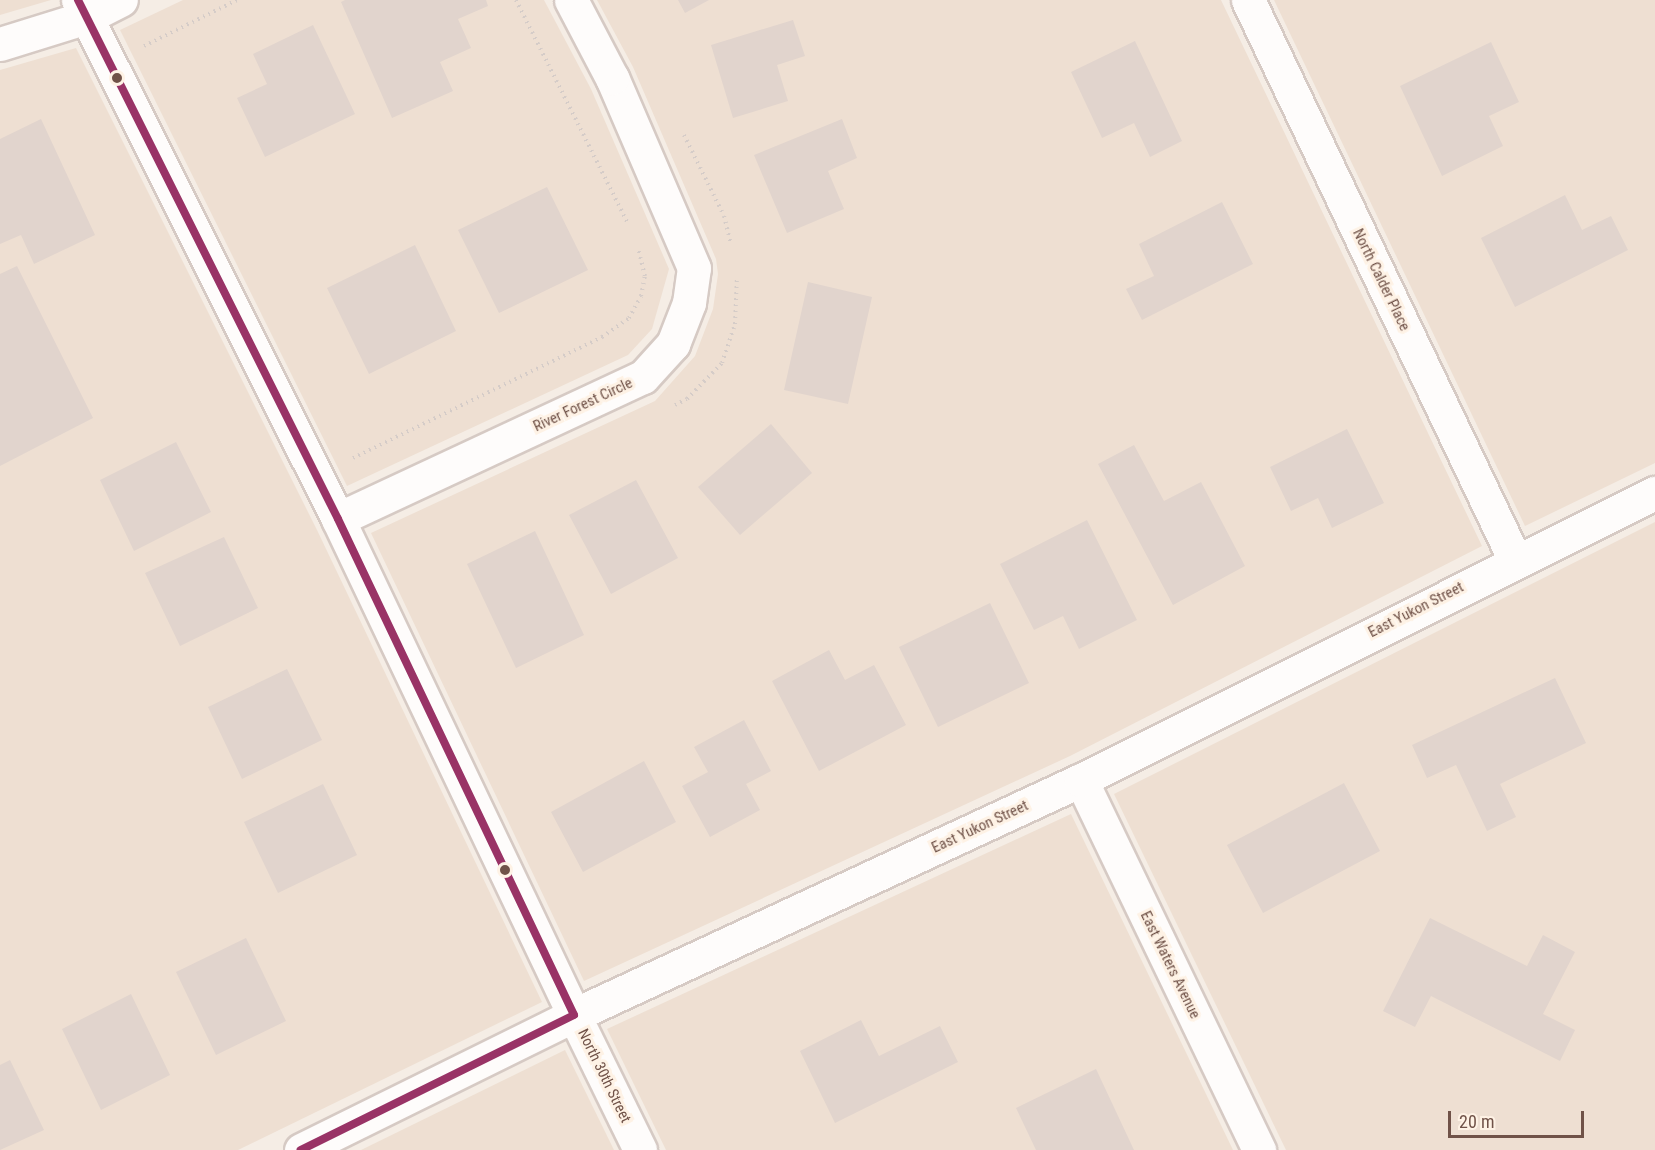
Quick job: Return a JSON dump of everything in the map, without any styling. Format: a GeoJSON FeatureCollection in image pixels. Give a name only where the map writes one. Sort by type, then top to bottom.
{"type":"FeatureCollection","features":[{"type":"Feature","properties":{"kind":"street"},"geometry":{"type":"LineString","coordinates":[[0,44],[82,8],[121,0]]}},
{"type":"Feature","properties":{"kind":"street","name":"River Forest Circle"},"geometry":{"type":"LineString","coordinates":[[338,519],[643,377],[673,344],[689,303],[694,268],[612,78],[571,0]]}},
{"type":"Feature","properties":{"kind":"street","name":"North Calder Place"},"geometry":{"type":"LineString","coordinates":[[1248,0],[1515,560]]}},
{"type":"Feature","properties":{"kind":"street","name":"North 30th Street"},"geometry":{"type":"LineString","coordinates":[[82,8],[338,519],[640,1150]]}},
{"type":"Feature","properties":{"kind":"street","name":"East Yukon Street"},"geometry":{"type":"LineString","coordinates":[[300,1150],[574,1016],[1081,780],[1515,560],[1655,493]]}},
{"type":"Feature","properties":{"kind":"street","name":"East Waters Avenue"},"geometry":{"type":"LineString","coordinates":[[1081,780],[1259,1150]]}},
{"type":"Feature","properties":{"kind":"path"},"geometry":{"type":"LineString","coordinates":[[144,46],[237,0]]}},
{"type":"Feature","properties":{"kind":"path"},"geometry":{"type":"LineString","coordinates":[[516,0],[632,233]]}},
{"type":"Feature","properties":{"kind":"path"},"geometry":{"type":"LineString","coordinates":[[678,123],[724,216],[732,249]]}},
{"type":"Feature","properties":{"kind":"path"},"geometry":{"type":"LineString","coordinates":[[353,458],[602,337],[629,318],[641,296],[645,276],[637,244]]}},
{"type":"Feature","properties":{"kind":"path"},"geometry":{"type":"LineString","coordinates":[[666,410],[687,399],[722,363],[735,324],[737,271]]}},
{"type":"Feature","properties":{"kind":"shaded area"},"geometry":{"type":"Polygon","coordinates":[[[0,0],[51,0],[0,15],[0,0]]]}},
{"type":"Feature","properties":{"kind":"shaded area"},"geometry":{"type":"Polygon","coordinates":[[[183,0],[544,0],[591,89],[669,269],[652,329],[628,355],[347,486],[120,30],[183,0]]]}},
{"type":"Feature","properties":{"kind":"shaded area"},"geometry":{"type":"Polygon","coordinates":[[[597,0],[1221,0],[1482,546],[1070,756],[584,981],[371,533],[655,401],[695,356],[713,309],[718,274],[716,259],[633,67],[597,0]]]}},
{"type":"Feature","properties":{"kind":"shaded area"},"geometry":{"type":"Polygon","coordinates":[[[1274,0],[1655,0],[1655,463],[1525,526],[1274,0]]]}},
{"type":"Feature","properties":{"kind":"shaded area"},"geometry":{"type":"Polygon","coordinates":[[[76,48],[317,530],[542,1002],[238,1150],[0,1150],[0,70],[76,48]]]}},
{"type":"Feature","properties":{"kind":"shaded area"},"geometry":{"type":"Polygon","coordinates":[[[1655,522],[1655,1150],[1286,1150],[1114,794],[1655,522]]]}},
{"type":"Feature","properties":{"kind":"shaded area"},"geometry":{"type":"Polygon","coordinates":[[[1071,814],[1233,1150],[666,1150],[607,1029],[1071,814]]]}},
{"type":"Feature","properties":{"kind":"shaded area"},"geometry":{"type":"Polygon","coordinates":[[[565,1050],[614,1150],[361,1150],[565,1050]]]}},
{"type":"Feature","properties":{"kind":"building"},"geometry":{"type":"Polygon","coordinates":[[[345,0],[486,0],[488,6],[458,19],[471,48],[440,62],[453,91],[392,118],[341,2],[345,0]]]}},
{"type":"Feature","properties":{"kind":"building"},"geometry":{"type":"Polygon","coordinates":[[[678,0],[709,0],[685,13],[678,0]]]}},
{"type":"Feature","properties":{"kind":"building"},"geometry":{"type":"Polygon","coordinates":[[[793,20],[805,56],[777,65],[788,101],[733,118],[711,45],[793,20]]]}},
{"type":"Feature","properties":{"kind":"building"},"geometry":{"type":"Polygon","coordinates":[[[313,25],[355,114],[265,157],[237,98],[267,84],[253,54],[313,25]]]}},
{"type":"Feature","properties":{"kind":"building"},"geometry":{"type":"Polygon","coordinates":[[[1135,41],[1182,141],[1150,157],[1134,123],[1102,138],[1071,72],[1135,41]]]}},
{"type":"Feature","properties":{"kind":"building"},"geometry":{"type":"Polygon","coordinates":[[[1491,42],[1519,102],[1489,116],[1503,146],[1442,176],[1400,86],[1491,42]]]}},
{"type":"Feature","properties":{"kind":"building"},"geometry":{"type":"Polygon","coordinates":[[[41,119],[95,235],[34,264],[21,235],[0,244],[0,139],[41,119]]]}},
{"type":"Feature","properties":{"kind":"building"},"geometry":{"type":"Polygon","coordinates":[[[842,119],[857,158],[828,171],[844,209],[787,233],[754,155],[842,119]]]}},
{"type":"Feature","properties":{"kind":"building"},"geometry":{"type":"Polygon","coordinates":[[[547,187],[588,270],[499,313],[458,230],[547,187]]]}},
{"type":"Feature","properties":{"kind":"building"},"geometry":{"type":"Polygon","coordinates":[[[1565,195],[1582,230],[1611,216],[1628,250],[1515,307],[1481,238],[1565,195]]]}},
{"type":"Feature","properties":{"kind":"building"},"geometry":{"type":"Polygon","coordinates":[[[1222,202],[1253,264],[1142,320],[1126,289],[1154,276],[1139,244],[1222,202]]]}},
{"type":"Feature","properties":{"kind":"building"},"geometry":{"type":"Polygon","coordinates":[[[415,245],[456,331],[369,374],[327,288],[415,245]]]}},
{"type":"Feature","properties":{"kind":"building"},"geometry":{"type":"Polygon","coordinates":[[[17,266],[93,418],[0,466],[0,274],[17,266]]]}},
{"type":"Feature","properties":{"kind":"building"},"geometry":{"type":"Polygon","coordinates":[[[808,282],[872,297],[848,404],[784,390],[808,282]]]}},
{"type":"Feature","properties":{"kind":"building"},"geometry":{"type":"Polygon","coordinates":[[[771,424],[812,473],[740,535],[698,487],[771,424]]]}},
{"type":"Feature","properties":{"kind":"building"},"geometry":{"type":"Polygon","coordinates":[[[1347,429],[1384,503],[1332,528],[1318,498],[1291,511],[1270,467],[1347,429]]]}},
{"type":"Feature","properties":{"kind":"building"},"geometry":{"type":"Polygon","coordinates":[[[176,442],[211,512],[134,551],[100,480],[176,442]]]}},
{"type":"Feature","properties":{"kind":"building"},"geometry":{"type":"Polygon","coordinates":[[[1134,445],[1164,501],[1201,482],[1245,566],[1173,605],[1098,464],[1134,445]]]}},
{"type":"Feature","properties":{"kind":"building"},"geometry":{"type":"Polygon","coordinates":[[[636,480],[678,558],[611,594],[569,515],[636,480]]]}},
{"type":"Feature","properties":{"kind":"building"},"geometry":{"type":"Polygon","coordinates":[[[1087,520],[1137,620],[1079,649],[1063,616],[1034,630],[1000,564],[1087,520]]]}},
{"type":"Feature","properties":{"kind":"building"},"geometry":{"type":"Polygon","coordinates":[[[535,531],[584,635],[516,668],[467,564],[535,531]]]}},
{"type":"Feature","properties":{"kind":"building"},"geometry":{"type":"Polygon","coordinates":[[[224,537],[258,608],[180,646],[145,573],[224,537]]]}},
{"type":"Feature","properties":{"kind":"building"},"geometry":{"type":"Polygon","coordinates":[[[990,603],[1029,683],[938,727],[899,647],[990,603]]]}},
{"type":"Feature","properties":{"kind":"building"},"geometry":{"type":"Polygon","coordinates":[[[829,650],[845,680],[874,665],[906,725],[819,771],[772,681],[829,650]]]}},
{"type":"Feature","properties":{"kind":"building"},"geometry":{"type":"Polygon","coordinates":[[[287,669],[322,740],[242,779],[208,707],[287,669]]]}},
{"type":"Feature","properties":{"kind":"building"},"geometry":{"type":"Polygon","coordinates":[[[1555,678],[1586,743],[1500,784],[1516,817],[1487,831],[1456,765],[1427,778],[1412,745],[1555,678]]]}},
{"type":"Feature","properties":{"kind":"building"},"geometry":{"type":"Polygon","coordinates":[[[744,720],[771,771],[746,784],[760,810],[710,837],[682,786],[708,772],[694,747],[744,720]]]}},
{"type":"Feature","properties":{"kind":"building"},"geometry":{"type":"Polygon","coordinates":[[[644,761],[676,822],[583,872],[551,812],[644,761]]]}},
{"type":"Feature","properties":{"kind":"building"},"geometry":{"type":"Polygon","coordinates":[[[1344,783],[1380,851],[1263,913],[1227,845],[1344,783]]]}},
{"type":"Feature","properties":{"kind":"building"},"geometry":{"type":"Polygon","coordinates":[[[323,784],[357,855],[278,893],[244,822],[323,784]]]}},
{"type":"Feature","properties":{"kind":"building"},"geometry":{"type":"Polygon","coordinates":[[[1430,918],[1527,966],[1543,935],[1575,952],[1543,1014],[1575,1030],[1560,1061],[1431,996],[1415,1027],[1383,1011],[1430,918]]]}},
{"type":"Feature","properties":{"kind":"building"},"geometry":{"type":"Polygon","coordinates":[[[246,938],[286,1021],[216,1055],[176,972],[246,938]]]}},
{"type":"Feature","properties":{"kind":"building"},"geometry":{"type":"Polygon","coordinates":[[[131,994],[170,1075],[101,1110],[62,1029],[131,994]]]}},
{"type":"Feature","properties":{"kind":"building"},"geometry":{"type":"Polygon","coordinates":[[[861,1020],[879,1056],[940,1026],[958,1062],[835,1123],[800,1051],[861,1020]]]}},
{"type":"Feature","properties":{"kind":"building"},"geometry":{"type":"Polygon","coordinates":[[[10,1060],[44,1130],[0,1150],[0,1065],[10,1060]]]}},
{"type":"Feature","properties":{"kind":"building"},"geometry":{"type":"Polygon","coordinates":[[[1096,1069],[1134,1150],[1036,1150],[1016,1108],[1096,1069]]]}},
{"type":"Feature","properties":{"kind":"transit line"},"geometry":{"type":"LineString","coordinates":[[78,0],[338,519],[574,1015],[301,1150]]}}]}
